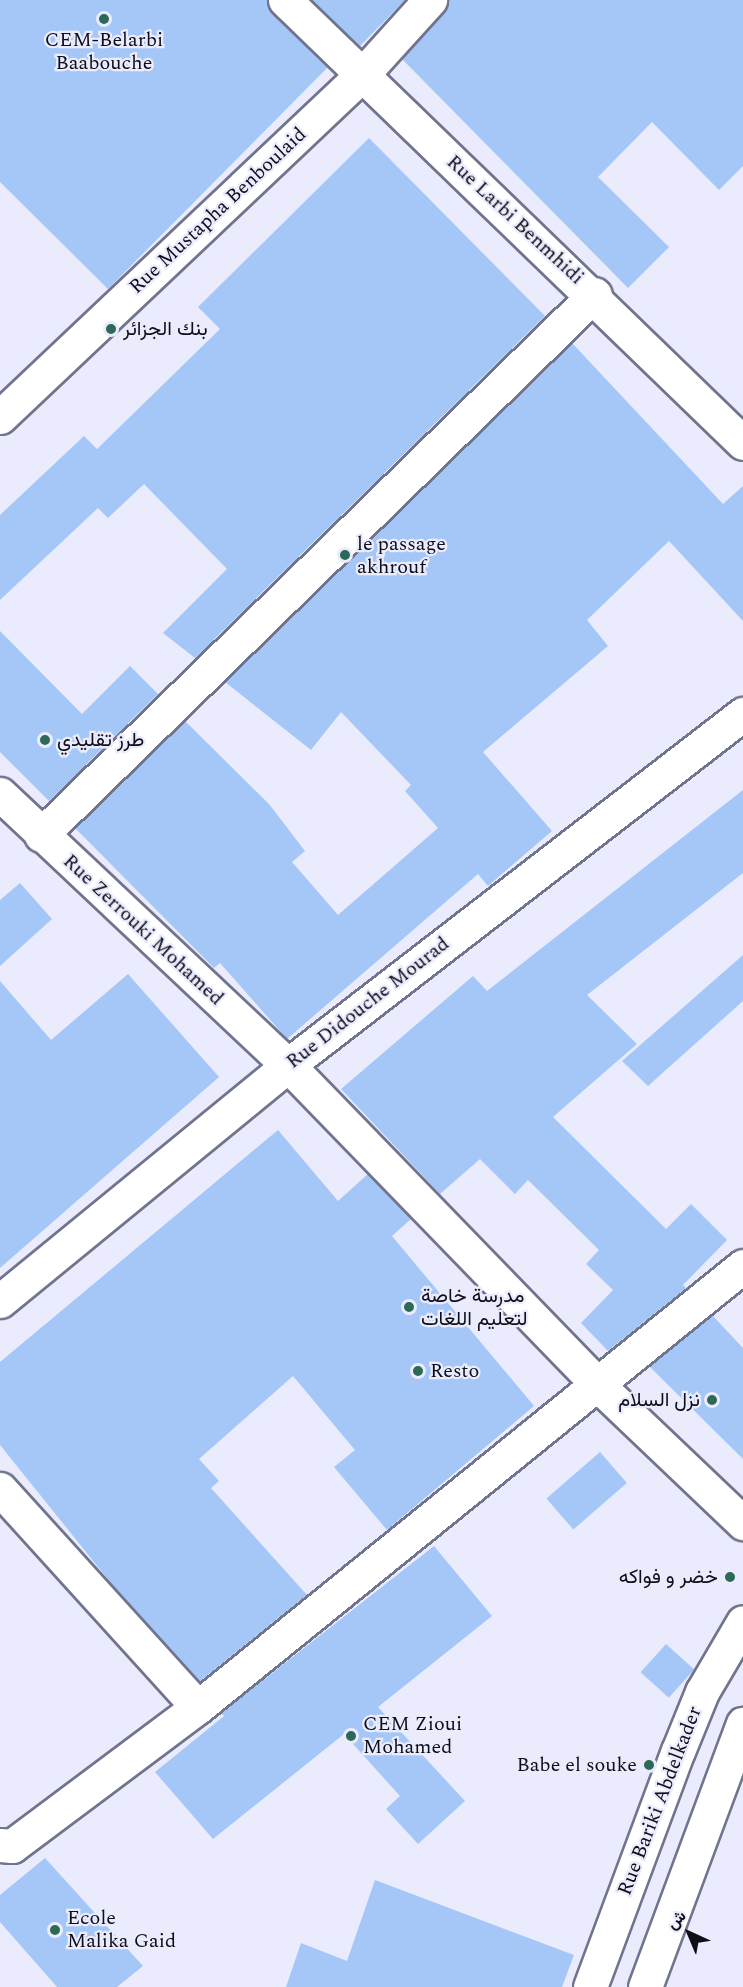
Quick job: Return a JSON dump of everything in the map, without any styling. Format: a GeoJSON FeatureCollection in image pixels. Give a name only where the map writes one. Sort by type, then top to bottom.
{"type":"FeatureCollection","features":[{"type":"Feature","properties":{"kind":"street","name":"Rue Larbi Benmhidi"},"geometry":{"type":"LineString","coordinates":[[285,0],[361,76],[595,294],[743,443]]}},
{"type":"Feature","properties":{"kind":"street","name":"Rue Mustapha Benboulaid"},"geometry":{"type":"LineString","coordinates":[[0,417],[361,76],[430,0]]}},
{"type":"Feature","properties":{"kind":"street"},"geometry":{"type":"LineString","coordinates":[[41,835],[595,294]]}},
{"type":"Feature","properties":{"kind":"street","name":"Rue Didouche Mourad"},"geometry":{"type":"LineString","coordinates":[[0,1301],[288,1065],[743,714]]}},
{"type":"Feature","properties":{"kind":"street","name":"Rue Zerrouki Mohamed"},"geometry":{"type":"LineString","coordinates":[[0,794],[288,1065],[599,1386],[743,1523]]}},
{"type":"Feature","properties":{"kind":"street"},"geometry":{"type":"LineString","coordinates":[[0,1845],[12,1846],[198,1707],[599,1386],[743,1266]]}},
{"type":"Feature","properties":{"kind":"street"},"geometry":{"type":"LineString","coordinates":[[0,1489],[198,1707]]}},
{"type":"Feature","properties":{"kind":"street","name":"Rue Bariki Abdelkader"},"geometry":{"type":"LineString","coordinates":[[590,1987],[702,1692],[743,1622]]}},
{"type":"Feature","properties":{"kind":"street"},"geometry":{"type":"LineString","coordinates":[[645,1987],[743,1724]]}},
{"type":"Feature","properties":{"kind":"building"},"geometry":{"type":"Polygon","coordinates":[[[0,0],[267,0],[272,13],[328,67],[108,289],[0,182],[0,0]]]}},
{"type":"Feature","properties":{"kind":"building"},"geometry":{"type":"Polygon","coordinates":[[[312,0],[405,0],[360,46],[312,0]]]}},
{"type":"Feature","properties":{"kind":"building"},"geometry":{"type":"Polygon","coordinates":[[[448,0],[743,0],[743,166],[719,190],[652,122],[598,177],[669,247],[628,288],[402,59],[444,13],[448,0]]]}},
{"type":"Feature","properties":{"kind":"building"},"geometry":{"type":"Polygon","coordinates":[[[369,138],[545,316],[195,658],[163,633],[227,569],[144,484],[108,518],[98,508],[0,600],[0,515],[84,436],[97,449],[220,329],[198,307],[369,138]]]}},
{"type":"Feature","properties":{"kind":"building"},"geometry":{"type":"Polygon","coordinates":[[[572,343],[723,504],[743,486],[743,621],[669,541],[587,620],[608,646],[483,752],[552,831],[488,886],[478,874],[287,1039],[220,963],[214,968],[75,828],[185,721],[269,804],[305,851],[292,862],[338,915],[438,828],[405,791],[411,785],[341,712],[311,750],[225,682],[572,343]]]}},
{"type":"Feature","properties":{"kind":"building"},"geometry":{"type":"Polygon","coordinates":[[[0,631],[82,714],[130,666],[158,694],[49,801],[0,752],[0,631]]]}},
{"type":"Feature","properties":{"kind":"building"},"geometry":{"type":"Polygon","coordinates":[[[743,790],[743,873],[587,995],[637,1044],[553,1117],[666,1229],[691,1204],[727,1240],[683,1285],[686,1288],[608,1351],[581,1323],[613,1290],[586,1264],[599,1250],[528,1180],[515,1194],[480,1159],[440,1194],[341,1089],[473,976],[487,991],[743,790]]]}},
{"type":"Feature","properties":{"kind":"building"},"geometry":{"type":"Polygon","coordinates":[[[20,883],[52,919],[0,966],[0,900],[20,883]]]}},
{"type":"Feature","properties":{"kind":"building"},"geometry":{"type":"Polygon","coordinates":[[[743,955],[743,1001],[648,1086],[622,1061],[743,955]]]}},
{"type":"Feature","properties":{"kind":"building"},"geometry":{"type":"Polygon","coordinates":[[[128,974],[219,1077],[0,1268],[0,981],[51,1040],[128,974]]]}},
{"type":"Feature","properties":{"kind":"building"},"geometry":{"type":"Polygon","coordinates":[[[278,1130],[338,1201],[368,1174],[411,1219],[392,1236],[534,1406],[387,1530],[334,1467],[355,1450],[293,1376],[199,1459],[219,1481],[211,1488],[307,1595],[200,1681],[110,1582],[0,1445],[0,1362],[278,1130]]]}},
{"type":"Feature","properties":{"kind":"building","name":"نزل السلام"},"geometry":{"type":"Polygon","coordinates":[[[712,1315],[743,1348],[743,1459],[649,1366],[712,1315]]]}},
{"type":"Feature","properties":{"kind":"building"},"geometry":{"type":"Polygon","coordinates":[[[600,1452],[627,1483],[573,1530],[546,1499],[600,1452]]]}},
{"type":"Feature","properties":{"kind":"building"},"geometry":{"type":"Polygon","coordinates":[[[434,1546],[492,1616],[378,1707],[465,1801],[418,1844],[386,1809],[400,1796],[344,1734],[213,1839],[155,1772],[224,1716],[221,1713],[434,1546]]]}},
{"type":"Feature","properties":{"kind":"building"},"geometry":{"type":"Polygon","coordinates":[[[666,1644],[694,1669],[669,1698],[641,1672],[666,1644]]]}},
{"type":"Feature","properties":{"kind":"building","name":"Ecole Malika Gaid"},"geometry":{"type":"Polygon","coordinates":[[[45,1858],[143,1966],[117,1987],[57,1987],[0,1922],[0,1895],[45,1858]]]}},
{"type":"Feature","properties":{"kind":"building"},"geometry":{"type":"Polygon","coordinates":[[[375,1880],[574,1955],[562,1987],[286,1987],[301,1943],[347,1961],[375,1880]]]}},
{"type":"Feature","properties":{"kind":"place","name":"CEM-Belarbi Baabouche"},"geometry":{"type":"Point","coordinates":[104,19]}},
{"type":"Feature","properties":{"kind":"place","name":"بنك الجزائر"},"geometry":{"type":"Point","coordinates":[111,329]}},
{"type":"Feature","properties":{"kind":"place","name":"le passage akhrouf"},"geometry":{"type":"Point","coordinates":[345,555]}},
{"type":"Feature","properties":{"kind":"place","name":"طرز تقليدي"},"geometry":{"type":"Point","coordinates":[45,740]}},
{"type":"Feature","properties":{"kind":"place","name":"مدرسة خاصة لتعليم اللغات"},"geometry":{"type":"Point","coordinates":[409,1307]}},
{"type":"Feature","properties":{"kind":"place","name":"Resto"},"geometry":{"type":"Point","coordinates":[418,1371]}},
{"type":"Feature","properties":{"kind":"place","name":"نزل السلام"},"geometry":{"type":"Point","coordinates":[712,1400]}},
{"type":"Feature","properties":{"kind":"place","name":"خضر و فواكه"},"geometry":{"type":"Point","coordinates":[730,1577]}},
{"type":"Feature","properties":{"kind":"place","name":"CEM Zioui Mohamed"},"geometry":{"type":"Point","coordinates":[351,1736]}},
{"type":"Feature","properties":{"kind":"place","name":"Babe el souke"},"geometry":{"type":"Point","coordinates":[649,1765]}},
{"type":"Feature","properties":{"kind":"place","name":"Ecole Malika Gaid"},"geometry":{"type":"Point","coordinates":[55,1930]}}]}
